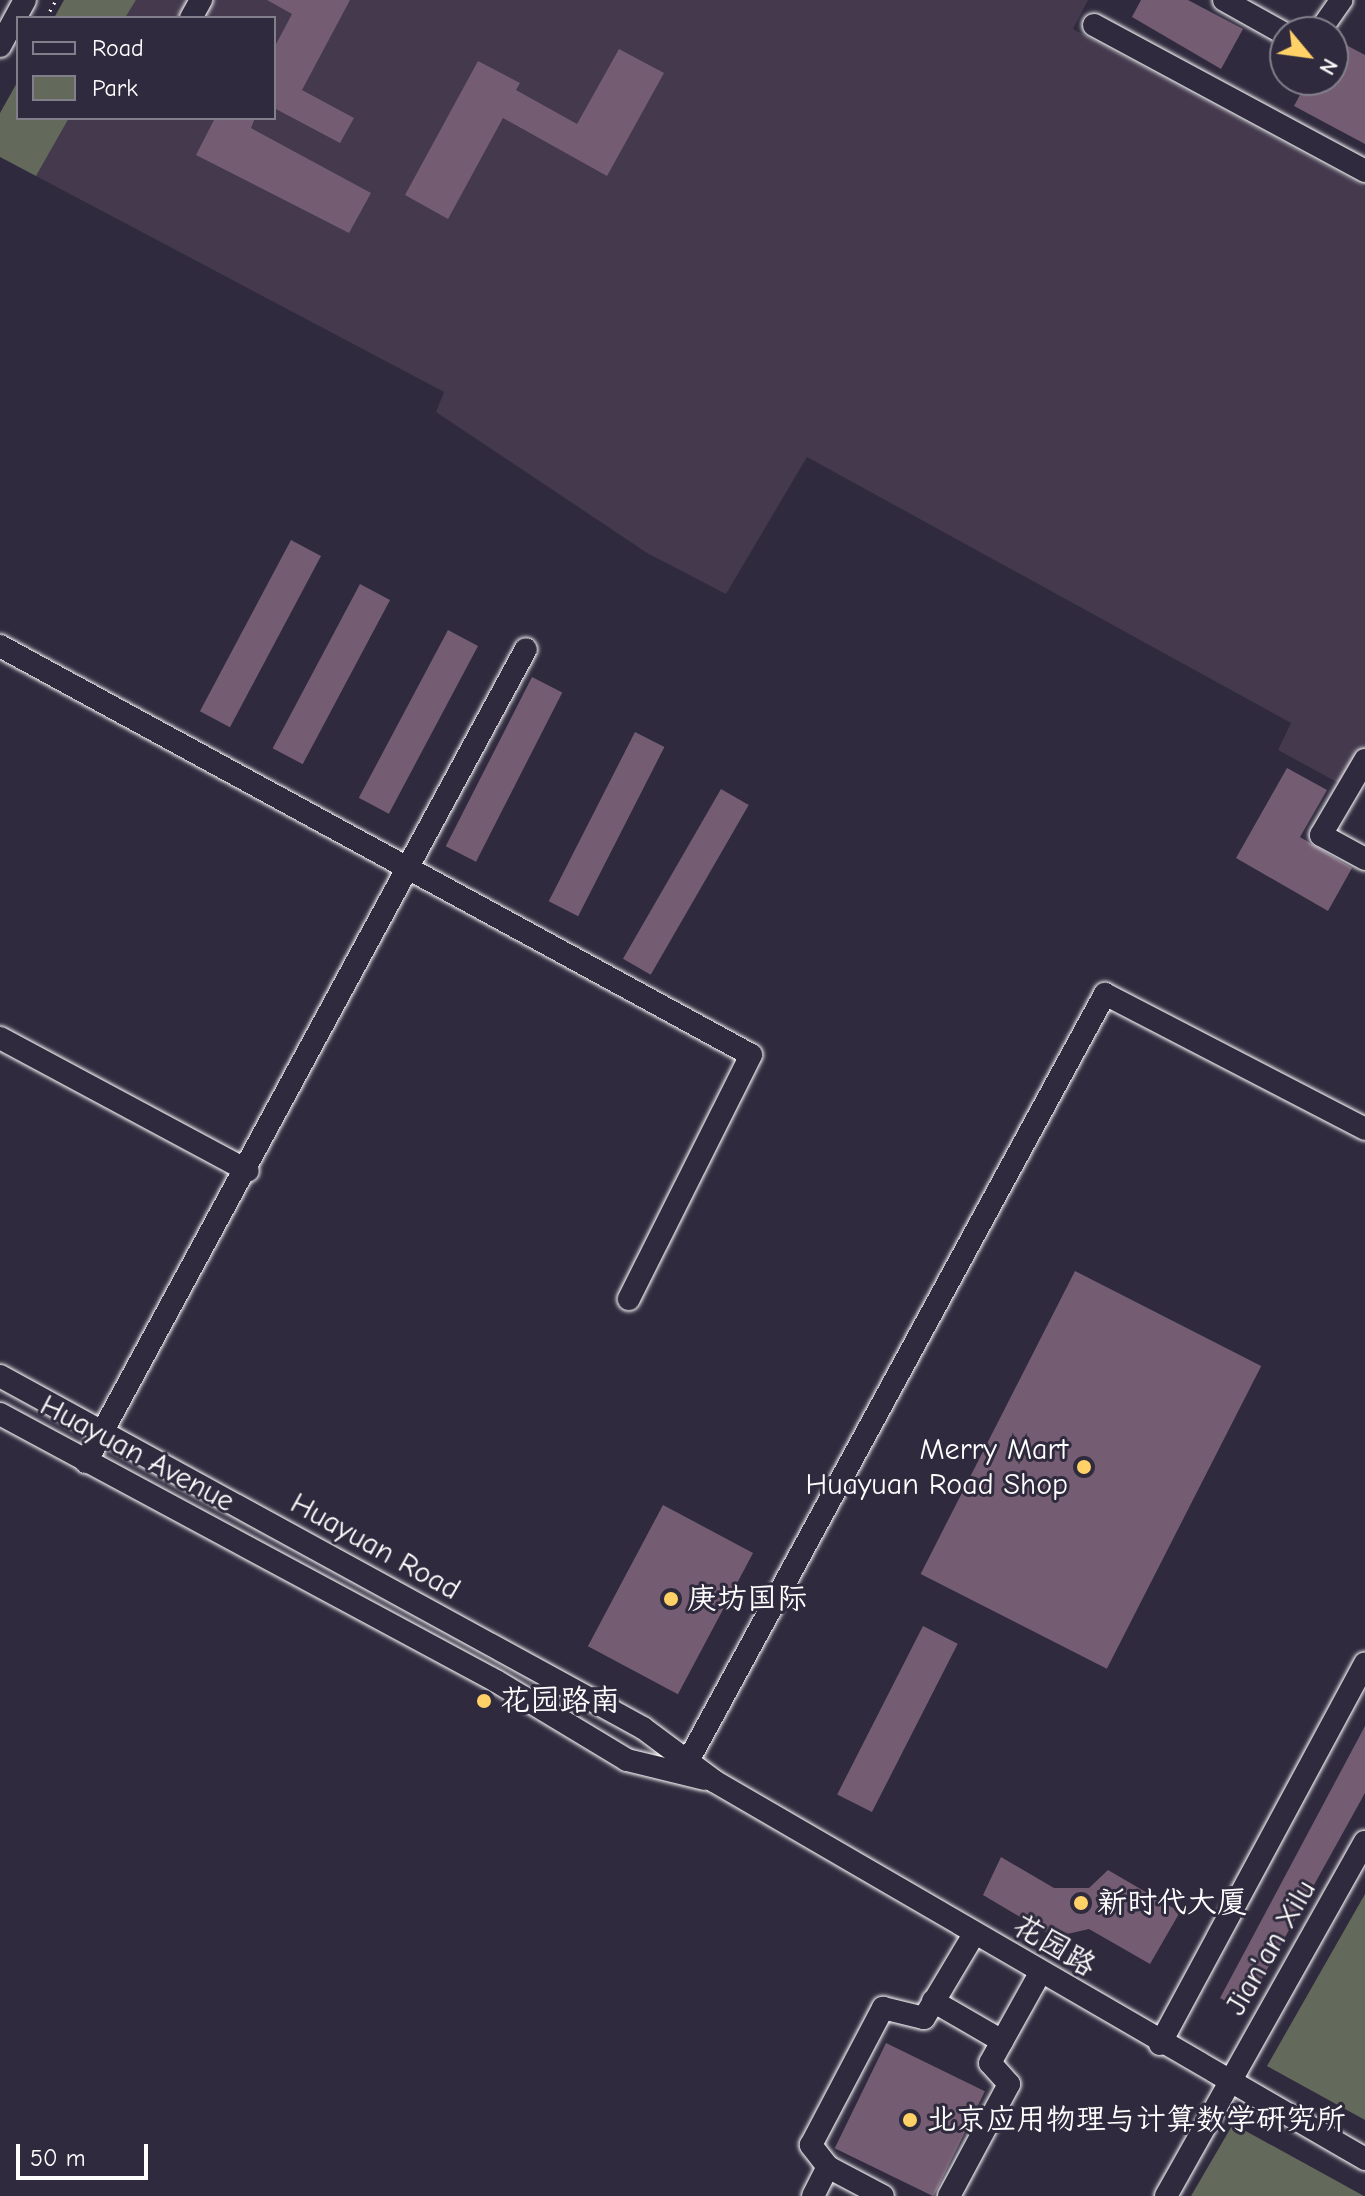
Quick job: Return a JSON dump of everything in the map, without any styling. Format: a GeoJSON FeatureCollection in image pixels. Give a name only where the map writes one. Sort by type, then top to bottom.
{"type":"FeatureCollection","features":[{"type":"Feature","properties":{"kind":"street"},"geometry":{"type":"LineString","coordinates":[[1224,0],[1269,25]]}},
{"type":"Feature","properties":{"kind":"street"},"geometry":{"type":"LineString","coordinates":[[0,46],[16,17]]}},
{"type":"Feature","properties":{"kind":"street"},"geometry":{"type":"LineString","coordinates":[[1094,25],[1365,171]]}},
{"type":"Feature","properties":{"kind":"street"},"geometry":{"type":"LineString","coordinates":[[0,646],[751,1055],[629,1299]]}},
{"type":"Feature","properties":{"kind":"street"},"geometry":{"type":"LineString","coordinates":[[86,1462],[248,1171],[526,649]]}},
{"type":"Feature","properties":{"kind":"street"},"geometry":{"type":"LineString","coordinates":[[1365,760],[1321,835],[1365,859]]}},
{"type":"Feature","properties":{"kind":"street"},"geometry":{"type":"LineString","coordinates":[[688,1761],[1105,994],[1365,1129]]}},
{"type":"Feature","properties":{"kind":"street"},"geometry":{"type":"LineString","coordinates":[[0,1038],[248,1171]]}},
{"type":"Feature","properties":{"kind":"street","name":"Huayuan Road"},"geometry":{"type":"LineString","coordinates":[[0,1376],[643,1728],[714,1781]]}},
{"type":"Feature","properties":{"kind":"street","name":"Huayuan Avenue"},"geometry":{"type":"LineString","coordinates":[[0,1414],[496,1681],[627,1760],[714,1781]]}},
{"type":"Feature","properties":{"kind":"street"},"geometry":{"type":"LineString","coordinates":[[1160,2044],[1365,1664]]}},
{"type":"Feature","properties":{"kind":"street","name":"花园路"},"geometry":{"type":"LineString","coordinates":[[714,1781],[1160,2044],[1365,2159]]}},
{"type":"Feature","properties":{"kind":"street","name":"Jian'an Xilu"},"geometry":{"type":"LineString","coordinates":[[1166,2196],[1365,1842]]}},
{"type":"Feature","properties":{"kind":"street"},"geometry":{"type":"LineString","coordinates":[[883,2196],[828,2167],[811,2145],[883,2008],[924,2018],[974,1934]]}},
{"type":"Feature","properties":{"kind":"street"},"geometry":{"type":"LineString","coordinates":[[949,2196],[1009,2084],[990,2063],[1040,1973]]}},
{"type":"Feature","properties":{"kind":"street"},"geometry":{"type":"LineString","coordinates":[[933,2001],[1002,2041]]}},
{"type":"Feature","properties":{"kind":"street"},"geometry":{"type":"LineString","coordinates":[[813,2196],[828,2167]]}},
{"type":"Feature","properties":{"kind":"shaded area"},"geometry":{"type":"Polygon","coordinates":[[[136,0],[1088,0],[1073,29],[1365,187],[1365,747],[1344,786],[1278,750],[1291,723],[807,457],[726,594],[647,553],[436,412],[444,392],[36,176],[68,120],[276,120],[276,16],[126,16],[136,0]]]}},
{"type":"Feature","properties":{"kind":"green space"},"geometry":{"type":"Polygon","coordinates":[[[64,0],[136,0],[126,16],[55,16],[64,0]]]}},
{"type":"Feature","properties":{"kind":"green space"},"geometry":{"type":"Polygon","coordinates":[[[16,85],[16,120],[68,120],[36,176],[0,157],[0,113],[16,85]]]}},
{"type":"Feature","properties":{"kind":"green space"},"geometry":{"type":"Polygon","coordinates":[[[1365,1894],[1365,2120],[1267,2066],[1365,1894]]]}},
{"type":"Feature","properties":{"kind":"green space"},"geometry":{"type":"Polygon","coordinates":[[[1233,2124],[1364,2196],[1191,2196],[1233,2124]]]}},
{"type":"Feature","properties":{"kind":"building"},"geometry":{"type":"Polygon","coordinates":[[[267,0],[350,0],[302,90],[354,118],[340,143],[276,109],[276,44],[292,14],[267,0]]]}},
{"type":"Feature","properties":{"kind":"building"},"geometry":{"type":"Polygon","coordinates":[[[1141,0],[1188,0],[1243,29],[1221,69],[1132,17],[1141,0]]]}},
{"type":"Feature","properties":{"kind":"building"},"geometry":{"type":"Polygon","coordinates":[[[1349,46],[1365,55],[1365,144],[1294,106],[1299,96],[1349,96],[1349,46]]]}},
{"type":"Feature","properties":{"kind":"building"},"geometry":{"type":"Polygon","coordinates":[[[619,49],[664,73],[607,176],[503,118],[448,219],[405,195],[478,61],[520,83],[516,90],[577,124],[619,49]]]}},
{"type":"Feature","properties":{"kind":"building"},"geometry":{"type":"Polygon","coordinates":[[[214,120],[254,120],[251,128],[371,193],[349,233],[196,155],[214,120]]]}},
{"type":"Feature","properties":{"kind":"building"},"geometry":{"type":"Polygon","coordinates":[[[291,540],[321,556],[230,727],[200,711],[291,540]]]}},
{"type":"Feature","properties":{"kind":"building"},"geometry":{"type":"Polygon","coordinates":[[[360,584],[390,600],[303,764],[273,748],[360,584]]]}},
{"type":"Feature","properties":{"kind":"building"},"geometry":{"type":"Polygon","coordinates":[[[448,630],[478,646],[389,814],[359,798],[448,630]]]}},
{"type":"Feature","properties":{"kind":"building"},"geometry":{"type":"Polygon","coordinates":[[[532,677],[562,692],[476,862],[446,846],[532,677]]]}},
{"type":"Feature","properties":{"kind":"building"},"geometry":{"type":"Polygon","coordinates":[[[635,732],[664,747],[578,916],[549,901],[635,732]]]}},
{"type":"Feature","properties":{"kind":"building"},"geometry":{"type":"Polygon","coordinates":[[[1287,768],[1327,790],[1300,837],[1352,868],[1328,911],[1236,858],[1287,768]]]}},
{"type":"Feature","properties":{"kind":"building"},"geometry":{"type":"Polygon","coordinates":[[[721,789],[749,805],[651,975],[623,959],[721,789]]]}},
{"type":"Feature","properties":{"kind":"building","name":"Merry Mart Huayuan Road Shop"},"geometry":{"type":"Polygon","coordinates":[[[1075,1271],[1261,1366],[1107,1669],[921,1574],[1075,1271]]]}},
{"type":"Feature","properties":{"kind":"building","name":"庚坊国际"},"geometry":{"type":"Polygon","coordinates":[[[663,1505],[753,1553],[678,1694],[588,1646],[663,1505]]]}},
{"type":"Feature","properties":{"kind":"building"},"geometry":{"type":"Polygon","coordinates":[[[923,1626],[958,1644],[872,1812],[837,1794],[923,1626]]]}},
{"type":"Feature","properties":{"kind":"building"},"geometry":{"type":"Polygon","coordinates":[[[1365,1726],[1365,1793],[1244,2011],[1220,1998],[1365,1726]]]}},
{"type":"Feature","properties":{"kind":"building","name":"新时代大厦"},"geometry":{"type":"Polygon","coordinates":[[[1001,1857],[1054,1888],[1089,1888],[1108,1870],[1180,1912],[1150,1964],[1089,1929],[1054,1937],[983,1895],[1001,1857]]]}},
{"type":"Feature","properties":{"kind":"building","name":"北京应用物理与计算数学研究所"},"geometry":{"type":"Polygon","coordinates":[[[886,2043],[985,2091],[934,2196],[835,2148],[886,2043]]]}},
{"type":"Feature","properties":{"kind":"place","name":"Merry Mart Huayuan Road Shop"},"geometry":{"type":"Point","coordinates":[1084,1467]}},
{"type":"Feature","properties":{"kind":"place","name":"庚坊国际"},"geometry":{"type":"Point","coordinates":[671,1599]}},
{"type":"Feature","properties":{"kind":"place","name":"花园路南"},"geometry":{"type":"Point","coordinates":[484,1701]}},
{"type":"Feature","properties":{"kind":"place","name":"新时代大厦"},"geometry":{"type":"Point","coordinates":[1081,1903]}},
{"type":"Feature","properties":{"kind":"place","name":"北京应用物理与计算数学研究所"},"geometry":{"type":"Point","coordinates":[910,2120]}}]}
